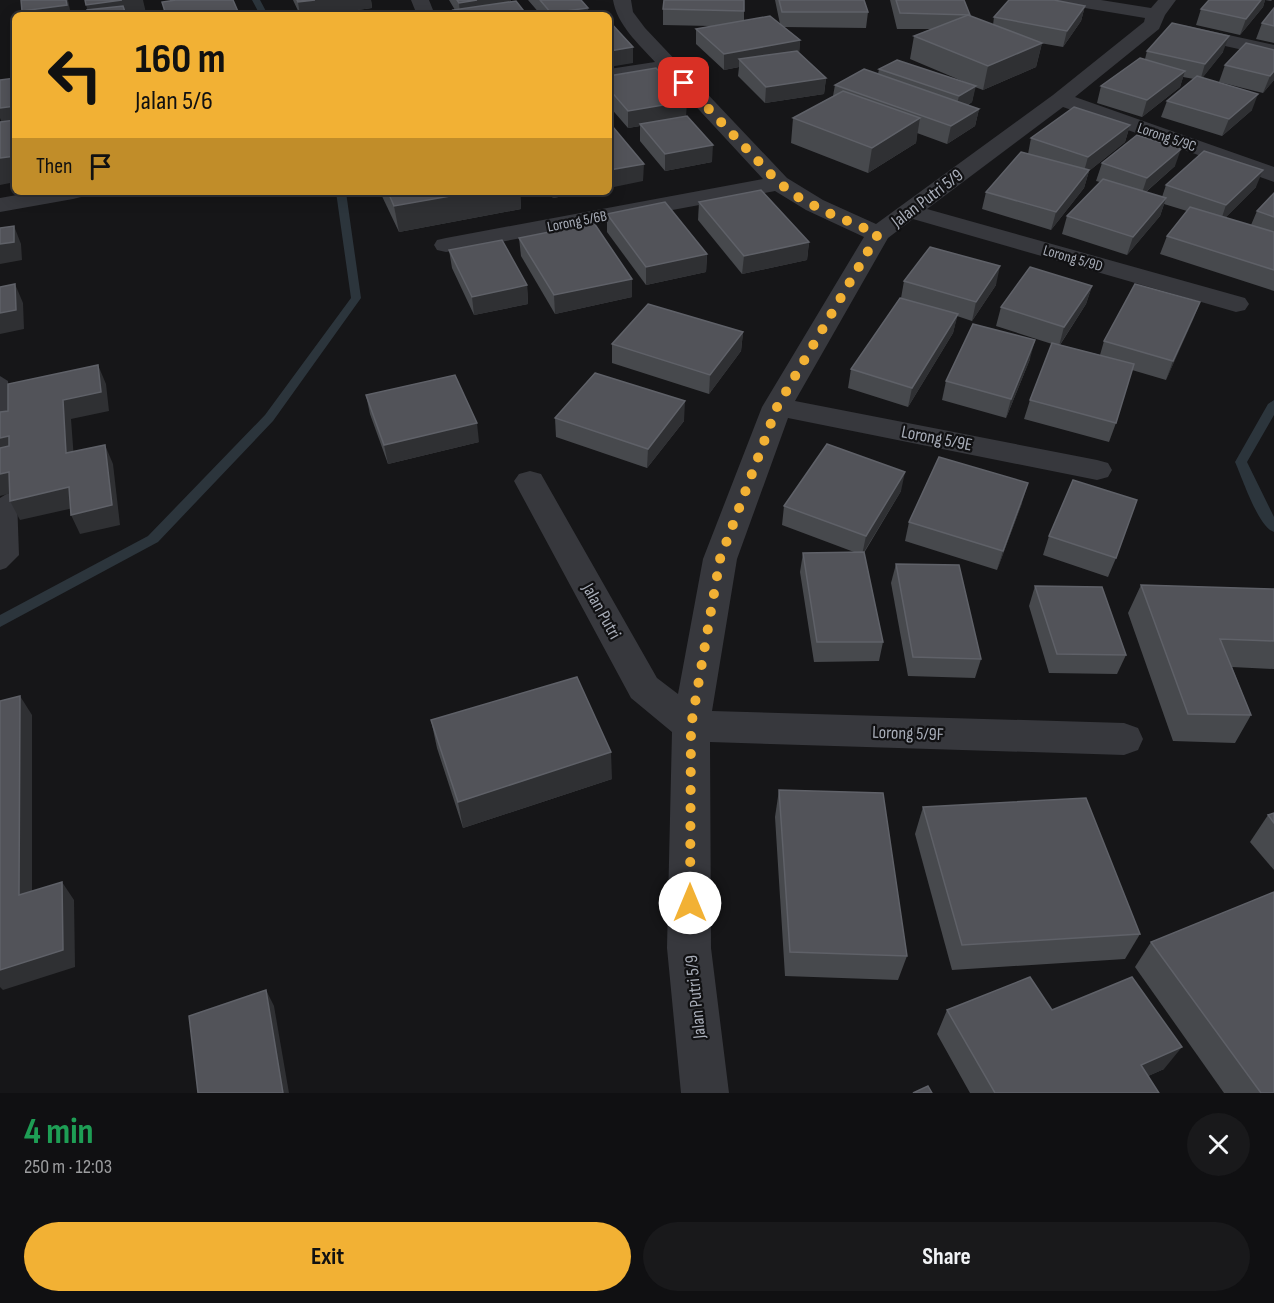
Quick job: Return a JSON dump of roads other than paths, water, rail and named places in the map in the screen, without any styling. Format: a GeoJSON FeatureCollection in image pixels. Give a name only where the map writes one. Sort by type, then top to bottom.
{"type":"FeatureCollection","features":[{"type":"Feature","properties":{"kind":"street"},"geometry":{"type":"LineString","coordinates":[[622,0],[627,20],[779,183],[798,197],[824,211],[878,234]]}},
{"type":"Feature","properties":{"kind":"street"},"geometry":{"type":"LineString","coordinates":[[1067,0],[1158,13],[1274,51]]}},
{"type":"Feature","properties":{"kind":"street","name":"Jalan Putri 5/9"},"geometry":{"type":"LineString","coordinates":[[705,1093],[689,948],[691,726],[720,559],[777,407],[878,234],[1060,99],[1158,13]]}},
{"type":"Feature","properties":{"kind":"street"},"geometry":{"type":"LineString","coordinates":[[612,75],[669,66]]}},
{"type":"Feature","properties":{"kind":"street","name":"Lorong 5/9C"},"geometry":{"type":"LineString","coordinates":[[1060,99],[1274,175]]}},
{"type":"Feature","properties":{"kind":"street","name":"Lorong 5/6B"},"geometry":{"type":"LineString","coordinates":[[446,245],[779,183]]}},
{"type":"Feature","properties":{"kind":"street"},"geometry":{"type":"LineString","coordinates":[[0,205],[56,195]]}},
{"type":"Feature","properties":{"kind":"street","name":"Lorong 5/9D"},"geometry":{"type":"LineString","coordinates":[[910,211],[1236,304]]}},
{"type":"Feature","properties":{"kind":"street","name":"Lorong 5/9E"},"geometry":{"type":"LineString","coordinates":[[777,407],[1097,470]]}},
{"type":"Feature","properties":{"kind":"street","name":"Jalan Putri"},"geometry":{"type":"LineString","coordinates":[[530,482],[644,687],[691,726]]}},
{"type":"Feature","properties":{"kind":"street","name":"Lorong 5/9F"},"geometry":{"type":"LineString","coordinates":[[691,726],[1124,739]]}},
{"type":"Feature","properties":{"kind":"lane"},"geometry":{"type":"LineString","coordinates":[[0,381],[2,425]]}},
{"type":"Feature","properties":{"kind":"lane"},"geometry":{"type":"LineString","coordinates":[[0,563],[10,555],[8,498]]}},
{"type":"Feature","properties":{"kind":"waterway"},"geometry":{"type":"LineString","coordinates":[[256,0],[262,12]]}},
{"type":"Feature","properties":{"kind":"waterway"},"geometry":{"type":"LineString","coordinates":[[0,622],[153,539],[269,418],[356,298],[341,195]]}},
{"type":"Feature","properties":{"kind":"waterway"},"geometry":{"type":"LineString","coordinates":[[1274,404],[1241,462],[1264,513],[1274,527]]}}]}
